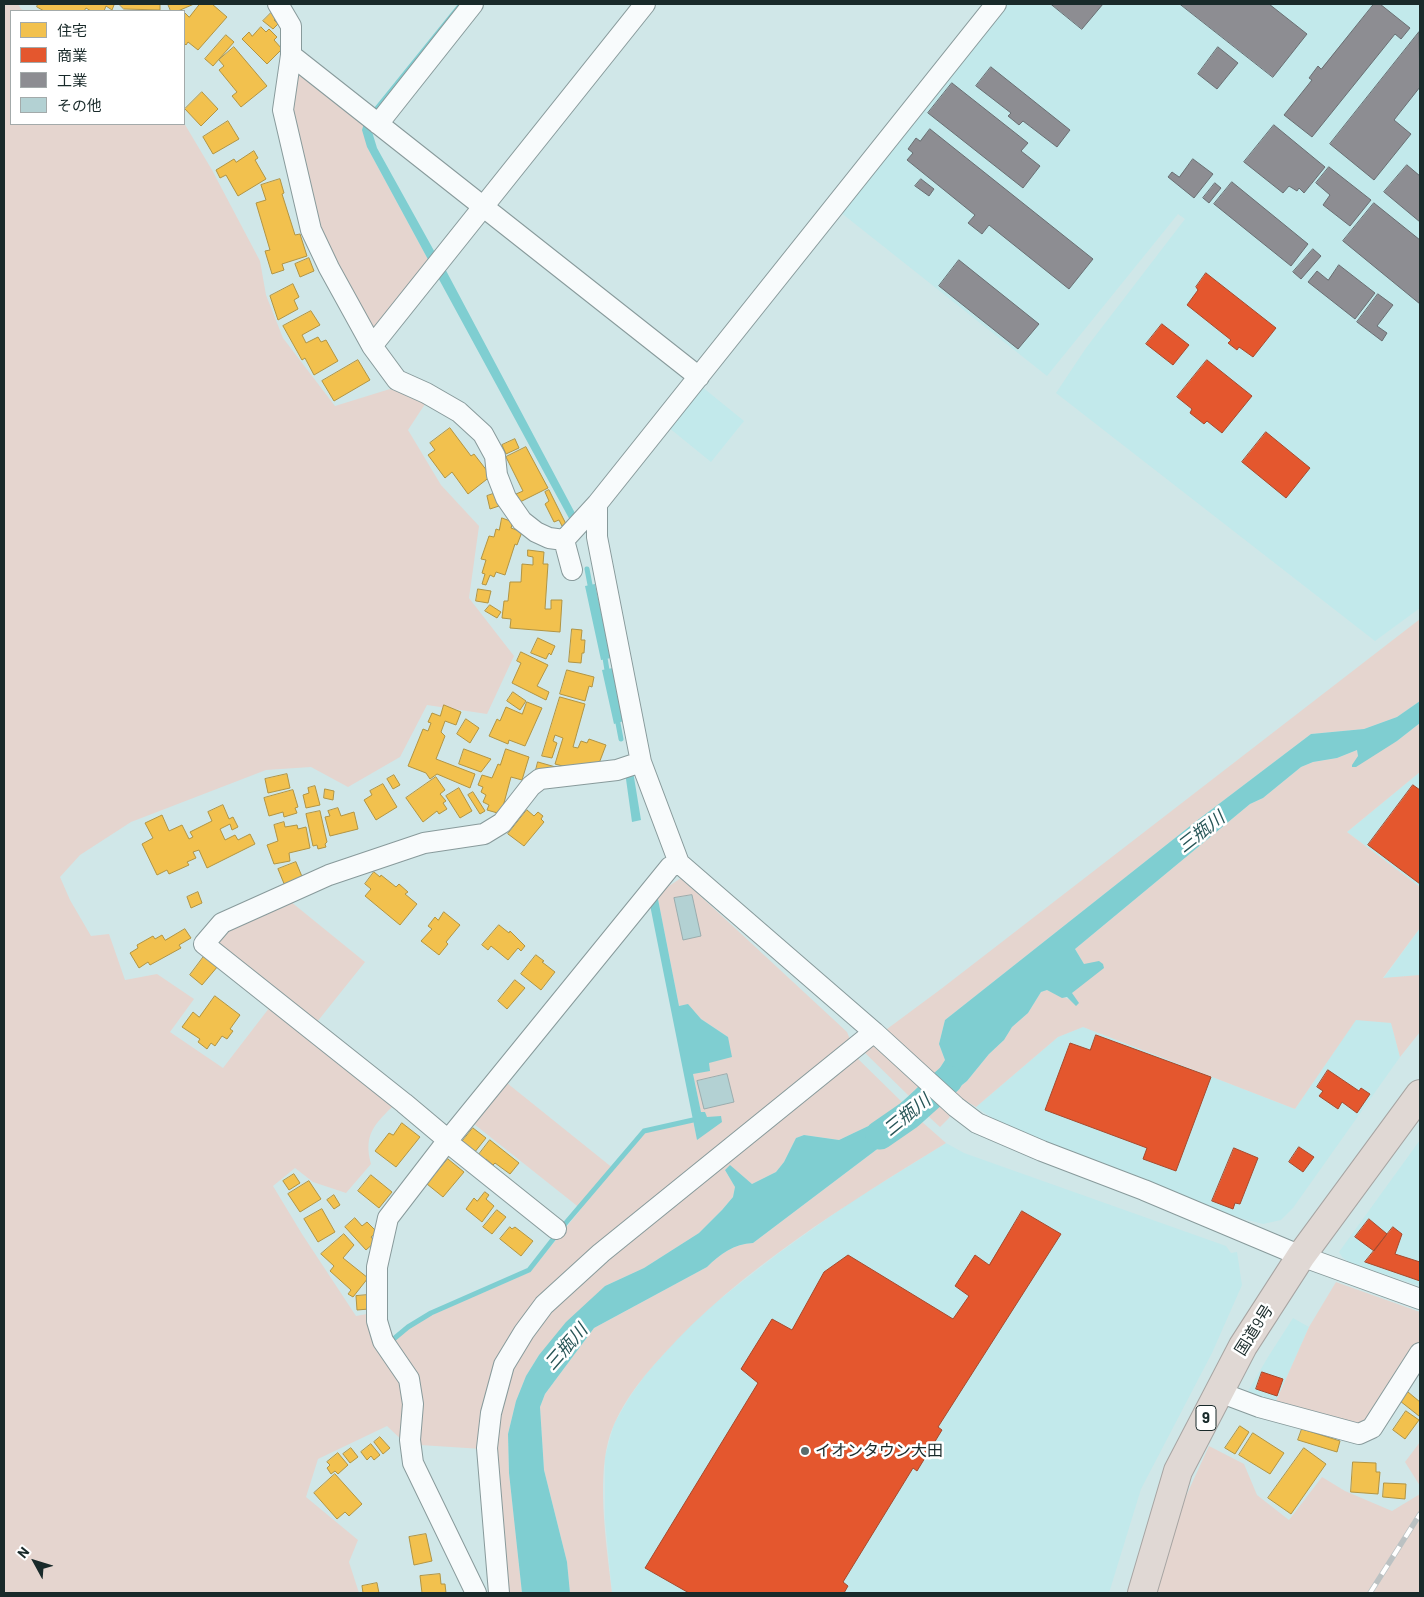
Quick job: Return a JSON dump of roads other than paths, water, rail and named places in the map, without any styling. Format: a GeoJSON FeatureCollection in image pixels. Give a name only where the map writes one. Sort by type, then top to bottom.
{"type":"FeatureCollection","features":[{"type":"Feature","properties":{"kind":"highway","name":"国道9号"},"geometry":{"type":"LineString","coordinates":[[1142,1593],[1178,1471],[1243,1346],[1301,1256],[1420,1094]]}},
{"type":"Feature","properties":{"kind":"street"},"geometry":{"type":"LineString","coordinates":[[278,4],[291,26],[291,55],[283,110],[311,230],[329,268],[372,346],[397,380],[426,393],[459,412],[483,434],[494,456],[497,475],[506,498],[522,521],[536,532],[549,538],[564,540]]}},
{"type":"Feature","properties":{"kind":"street"},"geometry":{"type":"LineString","coordinates":[[378,124],[473,4]]}},
{"type":"Feature","properties":{"kind":"street"},"geometry":{"type":"LineString","coordinates":[[372,346],[644,4]]}},
{"type":"Feature","properties":{"kind":"street"},"geometry":{"type":"LineString","coordinates":[[564,540],[597,504],[996,4]]}},
{"type":"Feature","properties":{"kind":"street"},"geometry":{"type":"LineString","coordinates":[[291,55],[699,377]]}},
{"type":"Feature","properties":{"kind":"street"},"geometry":{"type":"LineString","coordinates":[[597,504],[597,537],[632,765],[679,862],[874,1032],[956,1107],[977,1123],[1301,1256],[1420,1299]]}},
{"type":"Feature","properties":{"kind":"street"},"geometry":{"type":"LineString","coordinates":[[564,540],[572,570]]}},
{"type":"Feature","properties":{"kind":"street"},"geometry":{"type":"LineString","coordinates":[[556,1229],[451,1144],[396,1096],[204,944],[222,924],[330,875],[424,843],[484,834],[502,823],[531,786],[540,779],[632,765]]}},
{"type":"Feature","properties":{"kind":"street"},"geometry":{"type":"LineString","coordinates":[[476,1593],[414,1463],[410,1440],[413,1404],[409,1379],[383,1341],[377,1321],[377,1267],[388,1218],[448,1140],[670,867],[679,862]]}},
{"type":"Feature","properties":{"kind":"street"},"geometry":{"type":"LineString","coordinates":[[500,1593],[487,1448],[491,1413],[504,1365],[524,1332],[544,1305],[601,1253],[874,1032]]}},
{"type":"Feature","properties":{"kind":"street"},"geometry":{"type":"LineString","coordinates":[[1219,1392],[1259,1407],[1359,1434],[1372,1428],[1420,1353]]}},
{"type":"Feature","properties":{"kind":"water"},"geometry":{"type":"Polygon","coordinates":[[[458,4],[467,4],[376,118],[370,113],[458,4]]]}},
{"type":"Feature","properties":{"kind":"water"},"geometry":{"type":"Polygon","coordinates":[[[365,120],[370,125],[377,148],[438,258],[431,265],[367,147],[362,130],[365,120]]]}},
{"type":"Feature","properties":{"kind":"water"},"geometry":{"type":"Polygon","coordinates":[[[442,263],[576,515],[571,522],[435,272],[442,263]]]}},
{"type":"Feature","properties":{"kind":"water"},"geometry":{"type":"Polygon","coordinates":[[[595,584],[611,658],[601,660],[585,586],[595,584]]]}},
{"type":"Feature","properties":{"kind":"water"},"geometry":{"type":"Polygon","coordinates":[[[613,668],[624,721],[614,724],[602,670],[613,668]]]}},
{"type":"Feature","properties":{"kind":"water"},"geometry":{"type":"Polygon","coordinates":[[[1420,701],[1420,723],[1397,741],[1356,767],[1352,767],[1352,765],[1358,756],[1357,750],[1337,758],[1313,762],[1301,767],[1263,798],[1250,804],[1075,949],[1084,964],[1099,961],[1103,964],[1104,968],[1072,993],[1079,1003],[1076,1006],[1067,997],[1062,998],[1047,990],[1041,992],[1028,1013],[1012,1027],[1004,1040],[989,1054],[967,1081],[952,1093],[934,1077],[945,1060],[939,1044],[945,1020],[1199,819],[1311,734],[1364,729],[1397,717],[1420,701]]]}},
{"type":"Feature","properties":{"kind":"water"},"geometry":{"type":"Polygon","coordinates":[[[633,771],[641,820],[632,822],[625,772],[633,771]]]}},
{"type":"Feature","properties":{"kind":"water"},"geometry":{"type":"Polygon","coordinates":[[[657,894],[679,1006],[688,1004],[701,1019],[728,1037],[732,1057],[709,1063],[710,1071],[693,1074],[701,1112],[705,1112],[707,1117],[721,1116],[722,1122],[697,1140],[648,895],[657,894]]]}},
{"type":"Feature","properties":{"kind":"water"},"geometry":{"type":"Polygon","coordinates":[[[919,1086],[940,1104],[927,1115],[909,1096],[919,1086]]]}},
{"type":"Feature","properties":{"kind":"water"},"geometry":{"type":"Polygon","coordinates":[[[902,1102],[921,1121],[876,1150],[753,1243],[740,1245],[728,1250],[707,1267],[594,1328],[545,1394],[540,1407],[544,1470],[567,1562],[570,1593],[522,1593],[509,1473],[508,1434],[516,1401],[526,1376],[539,1355],[566,1322],[605,1286],[644,1268],[699,1233],[733,1197],[735,1187],[725,1170],[730,1165],[752,1184],[776,1172],[784,1162],[796,1138],[804,1135],[839,1140],[881,1120],[902,1102]]]}},
{"type":"Feature","properties":{"kind":"waterway"},"geometry":{"type":"LineString","coordinates":[[587,569],[591,590]]}},
{"type":"Feature","properties":{"kind":"waterway"},"geometry":{"type":"LineString","coordinates":[[604,652],[608,676]]}},
{"type":"Feature","properties":{"kind":"waterway"},"geometry":{"type":"LineString","coordinates":[[617,718],[621,739]]}},
{"type":"Feature","properties":{"kind":"waterway","name":"三瓶川"},"geometry":{"type":"LineString","coordinates":[[880,1135],[909,1115],[948,1080]]}},
{"type":"Feature","properties":{"kind":"waterway"},"geometry":{"type":"LineString","coordinates":[[564,1225],[644,1131],[693,1120]]}},
{"type":"Feature","properties":{"kind":"waterway"},"geometry":{"type":"LineString","coordinates":[[390,1342],[408,1327],[431,1313],[529,1270],[554,1238]]}},
{"type":"Feature","properties":{"kind":"railway"},"geometry":{"type":"LineString","coordinates":[[1370,1593],[1420,1514]]}},
{"type":"Feature","properties":{"kind":"place","name":"イオンタウン大田"},"geometry":{"type":"Point","coordinates":[805,1451]}}]}
